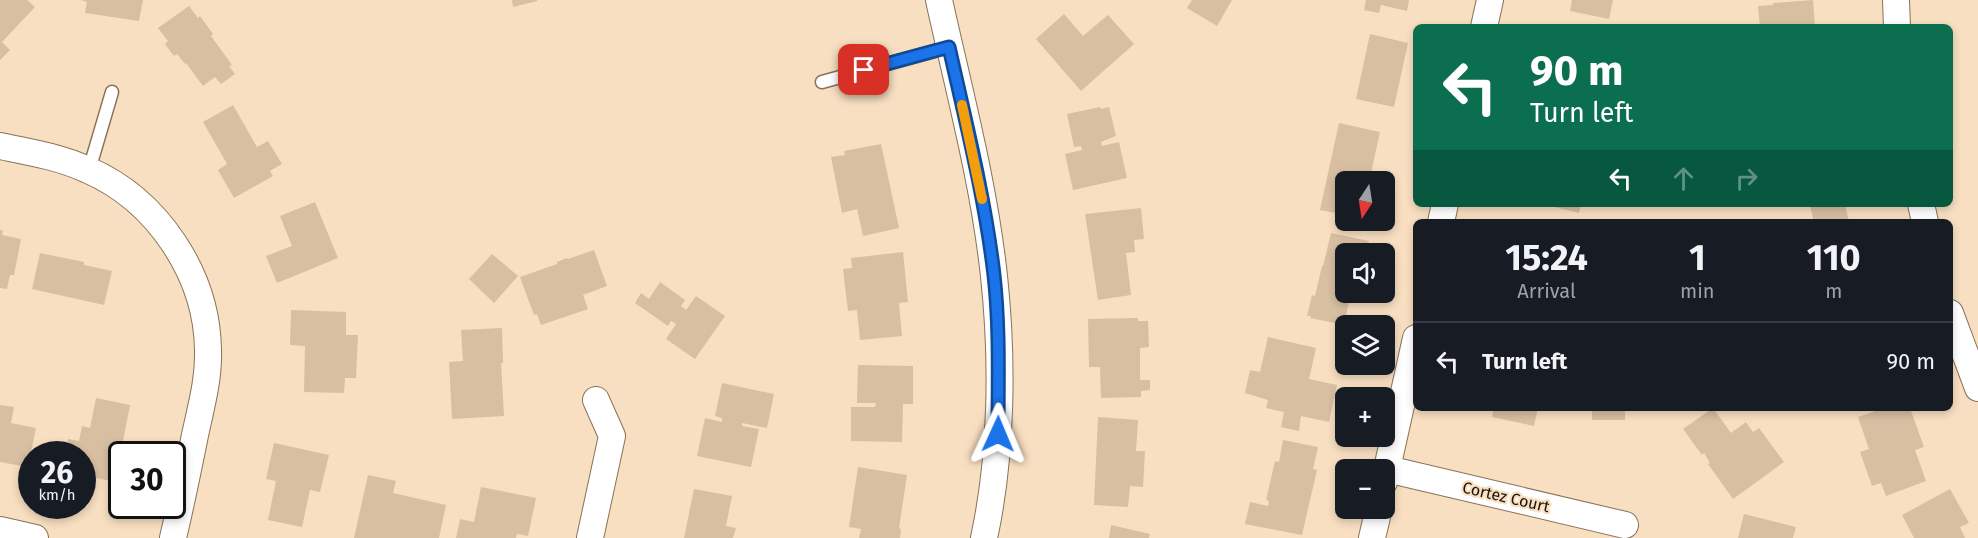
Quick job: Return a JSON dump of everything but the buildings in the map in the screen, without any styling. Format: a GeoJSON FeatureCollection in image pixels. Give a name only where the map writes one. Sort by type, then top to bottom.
{"type":"FeatureCollection","features":[{"type":"Feature","properties":{"kind":"street"},"geometry":{"type":"LineString","coordinates":[[939,0],[985,213],[994,276],[999,339],[998,434],[984,538]]}},
{"type":"Feature","properties":{"kind":"street"},"geometry":{"type":"LineString","coordinates":[[1485,24],[1490,0]]}},
{"type":"Feature","properties":{"kind":"street"},"geometry":{"type":"LineString","coordinates":[[1896,0],[1897,24]]}},
{"type":"Feature","properties":{"kind":"street"},"geometry":{"type":"LineString","coordinates":[[0,146],[55,158],[89,170],[126,191],[147,210],[170,237],[185,261],[199,293],[206,321],[208,349],[206,385],[173,538]]}},
{"type":"Feature","properties":{"kind":"street"},"geometry":{"type":"LineString","coordinates":[[1953,321],[1978,388]]}},
{"type":"Feature","properties":{"kind":"street"},"geometry":{"type":"LineString","coordinates":[[1390,459],[1413,352]]}},
{"type":"Feature","properties":{"kind":"street"},"geometry":{"type":"LineString","coordinates":[[590,538],[612,436],[596,400]]}},
{"type":"Feature","properties":{"kind":"street","name":"Cortez Court"},"geometry":{"type":"LineString","coordinates":[[1395,478],[1625,525]]}},
{"type":"Feature","properties":{"kind":"street"},"geometry":{"type":"LineString","coordinates":[[1372,538],[1376,519]]}},
{"type":"Feature","properties":{"kind":"street"},"geometry":{"type":"LineString","coordinates":[[0,530],[36,538]]}},
{"type":"Feature","properties":{"kind":"lane"},"geometry":{"type":"LineString","coordinates":[[822,82],[949,47]]}},
{"type":"Feature","properties":{"kind":"lane"},"geometry":{"type":"LineString","coordinates":[[89,170],[112,92]]}},
{"type":"Feature","properties":{"kind":"slow traffic"},"geometry":{"type":"LineString","coordinates":[[962,105],[982,199]]}},
{"type":"Feature","properties":{"kind":"route"},"geometry":{"type":"LineString","coordinates":[[864,70],[949,47],[985,213],[994,276],[999,339],[998,434]]}}]}
